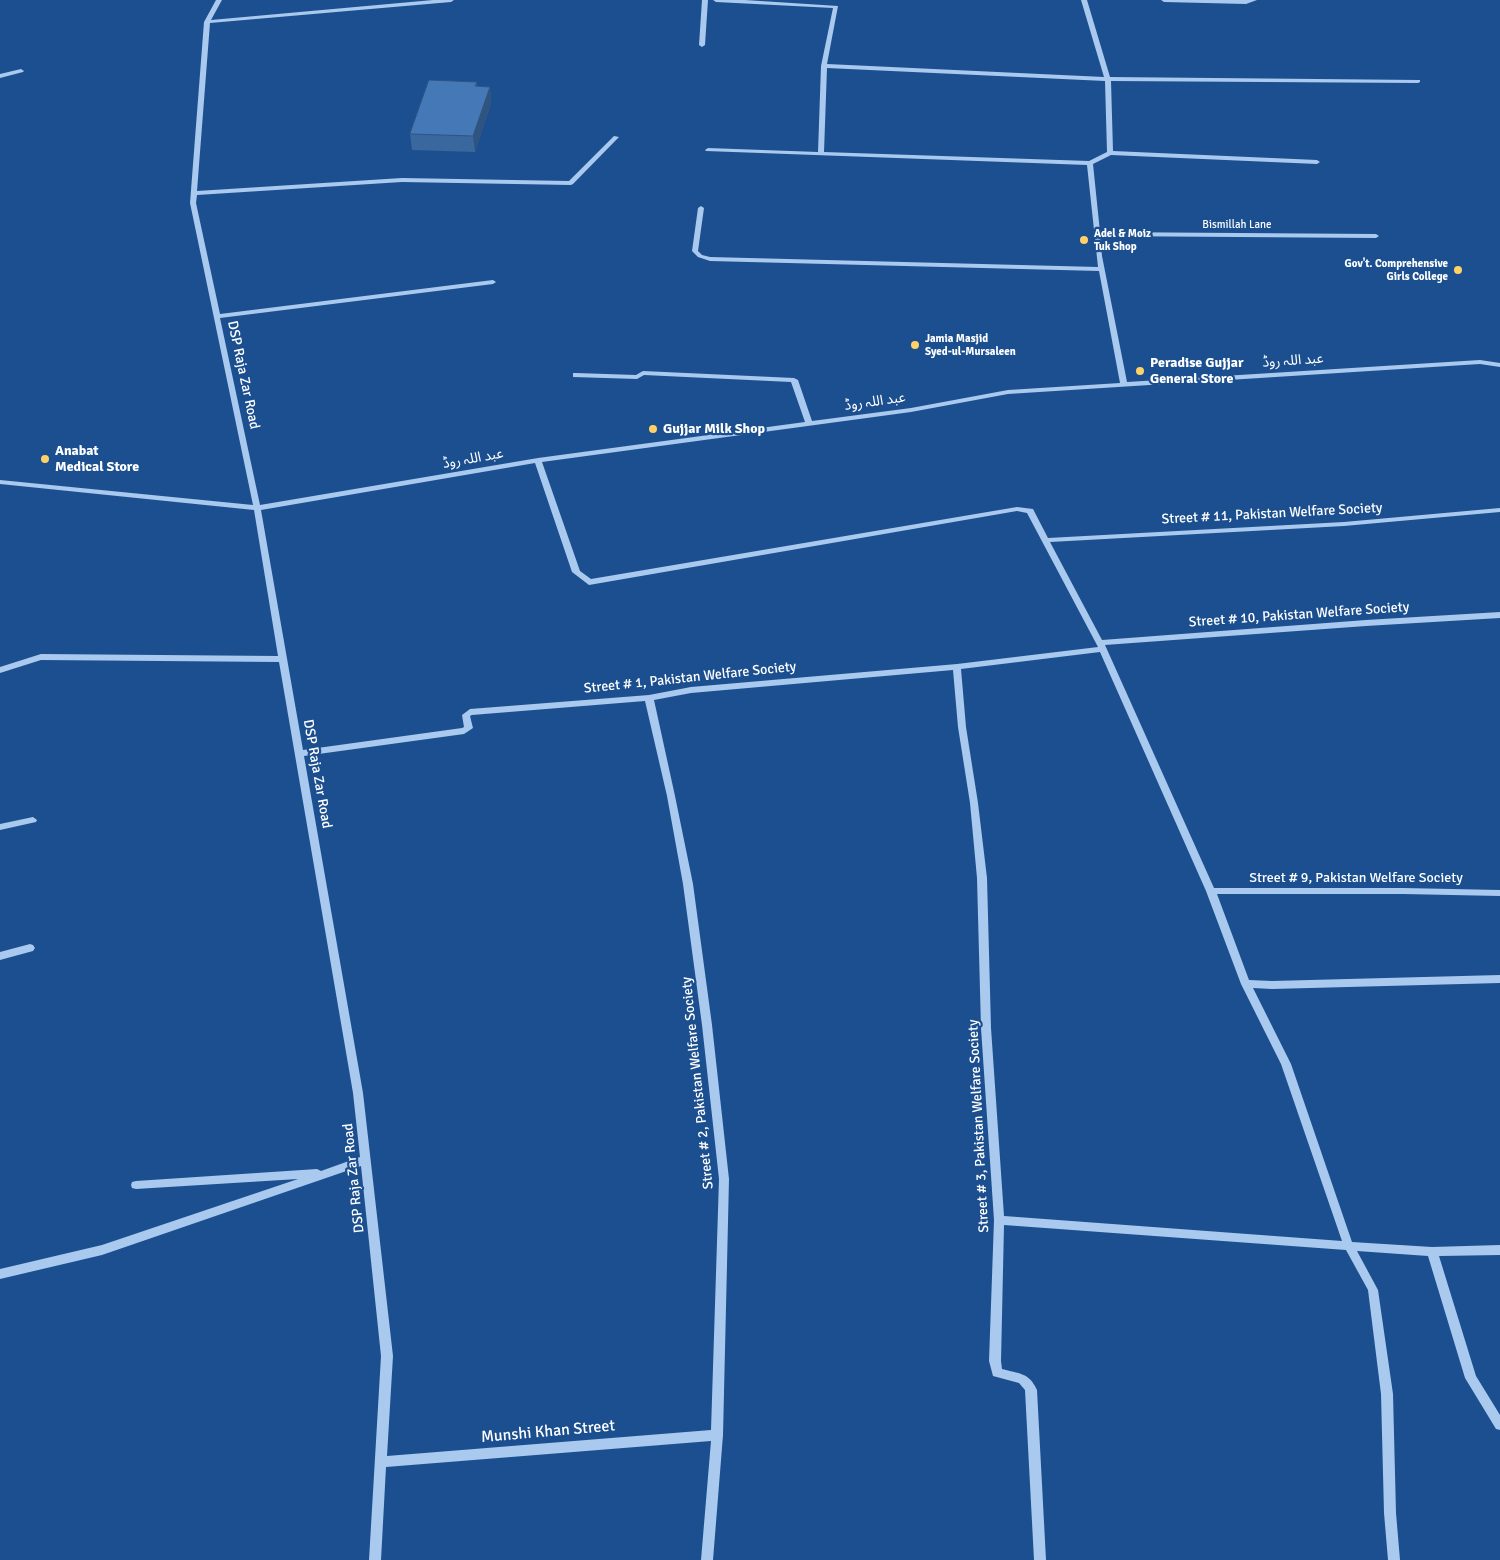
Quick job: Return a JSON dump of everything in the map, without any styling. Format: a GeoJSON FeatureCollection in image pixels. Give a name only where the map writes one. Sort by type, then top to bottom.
{"type":"FeatureCollection","features":[{"type":"Feature","properties":{"kind":"street","name":"DSP Raja Zar Road"},"geometry":{"type":"LineString","coordinates":[[218,0],[207,22],[193,203],[257,508],[358,1093],[387,1356],[375,1560]]}},
{"type":"Feature","properties":{"kind":"street"},"geometry":{"type":"LineString","coordinates":[[207,22],[396,2],[451,0]]}},
{"type":"Feature","properties":{"kind":"street"},"geometry":{"type":"LineString","coordinates":[[702,45],[705,0]]}},
{"type":"Feature","properties":{"kind":"street"},"geometry":{"type":"LineString","coordinates":[[716,0],[836,7],[824,66],[821,154]]}},
{"type":"Feature","properties":{"kind":"street"},"geometry":{"type":"LineString","coordinates":[[1084,0],[1108,79],[1110,153]]}},
{"type":"Feature","properties":{"kind":"street"},"geometry":{"type":"LineString","coordinates":[[1164,0],[1246,2],[1254,0]]}},
{"type":"Feature","properties":{"kind":"street"},"geometry":{"type":"LineString","coordinates":[[824,66],[1108,79],[1418,81]]}},
{"type":"Feature","properties":{"kind":"street"},"geometry":{"type":"LineString","coordinates":[[0,76],[22,71]]}},
{"type":"Feature","properties":{"kind":"street"},"geometry":{"type":"LineString","coordinates":[[194,193],[402,180],[572,183],[616,137]]}},
{"type":"Feature","properties":{"kind":"street"},"geometry":{"type":"LineString","coordinates":[[708,150],[1090,163],[1110,153],[1317,162]]}},
{"type":"Feature","properties":{"kind":"street"},"geometry":{"type":"LineString","coordinates":[[1090,163],[1102,270],[1124,384]]}},
{"type":"Feature","properties":{"kind":"street"},"geometry":{"type":"LineString","coordinates":[[701,208],[695,251],[700,256],[710,259],[1102,270]]}},
{"type":"Feature","properties":{"kind":"street","name":"Bismillah Lane"},"geometry":{"type":"LineString","coordinates":[[1097,234],[1376,236]]}},
{"type":"Feature","properties":{"kind":"street"},"geometry":{"type":"LineString","coordinates":[[217,316],[494,282]]}},
{"type":"Feature","properties":{"kind":"street","name":"عبد اللہ روڈ"},"geometry":{"type":"LineString","coordinates":[[0,482],[257,508],[538,460],[911,410],[1008,392],[1480,362],[1500,365]]}},
{"type":"Feature","properties":{"kind":"street"},"geometry":{"type":"LineString","coordinates":[[576,375],[637,376],[643,373],[794,380],[809,424]]}},
{"type":"Feature","properties":{"kind":"street"},"geometry":{"type":"LineString","coordinates":[[538,460],[576,572],[589,582],[1017,509],[1030,511],[1102,646],[1211,891],[1246,984],[1286,1064],[1348,1244],[1367,1277],[1376,1299],[1387,1394],[1390,1514],[1394,1560]]}},
{"type":"Feature","properties":{"kind":"street","name":"Street # 11, Pakistan Welfare Society"},"geometry":{"type":"LineString","coordinates":[[1046,540],[1344,524],[1500,510]]}},
{"type":"Feature","properties":{"kind":"street","name":"Street # 10, Pakistan Welfare Society"},"geometry":{"type":"LineString","coordinates":[[1102,646],[1366,623],[1500,616]]}},
{"type":"Feature","properties":{"kind":"street","name":"Street # 1, Pakistan Welfare Society"},"geometry":{"type":"LineString","coordinates":[[299,754],[464,731],[468,728],[466,715],[470,712],[649,698],[692,690],[957,667],[1102,646]]}},
{"type":"Feature","properties":{"kind":"street"},"geometry":{"type":"LineString","coordinates":[[0,670],[41,657],[283,658]]}},
{"type":"Feature","properties":{"kind":"street","name":"Street # 3, Pakistan Welfare Society"},"geometry":{"type":"LineString","coordinates":[[957,667],[962,727],[974,803],[982,878],[986,1028],[999,1220],[995,1361],[997,1372],[1005,1376],[1023,1378],[1030,1384],[1040,1560]]}},
{"type":"Feature","properties":{"kind":"street","name":"Street # 2, Pakistan Welfare Society"},"geometry":{"type":"LineString","coordinates":[[649,698],[688,884],[707,1025],[724,1179],[717,1435],[707,1560]]}},
{"type":"Feature","properties":{"kind":"street"},"geometry":{"type":"LineString","coordinates":[[0,826],[33,820]]}},
{"type":"Feature","properties":{"kind":"street","name":"Street # 9, Pakistan Welfare Society"},"geometry":{"type":"LineString","coordinates":[[1211,891],[1500,893]]}},
{"type":"Feature","properties":{"kind":"street"},"geometry":{"type":"LineString","coordinates":[[0,956],[30,948]]}},
{"type":"Feature","properties":{"kind":"street"},"geometry":{"type":"LineString","coordinates":[[1246,984],[1272,985],[1500,979]]}},
{"type":"Feature","properties":{"kind":"street"},"geometry":{"type":"LineString","coordinates":[[0,1273],[102,1250],[365,1160]]}},
{"type":"Feature","properties":{"kind":"street"},"geometry":{"type":"LineString","coordinates":[[136,1185],[329,1172]]}},
{"type":"Feature","properties":{"kind":"street"},"geometry":{"type":"LineString","coordinates":[[999,1220],[1348,1244],[1432,1252],[1500,1250]]}},
{"type":"Feature","properties":{"kind":"street"},"geometry":{"type":"LineString","coordinates":[[1432,1252],[1471,1378],[1500,1425]]}},
{"type":"Feature","properties":{"kind":"street","name":"Munshi Khan Street"},"geometry":{"type":"LineString","coordinates":[[380,1462],[717,1435]]}},
{"type":"Feature","properties":{"kind":"building"},"geometry":{"type":"Polygon","coordinates":[[[429,80],[477,82],[475,86],[490,87],[473,136],[410,134],[429,80]]]}},
{"type":"Feature","properties":{"kind":"place","name":"Adel & Moiz Tuk Shop"},"geometry":{"type":"Point","coordinates":[1084,240]}},
{"type":"Feature","properties":{"kind":"place","name":"Gov't. Comprehensive Girls College"},"geometry":{"type":"Point","coordinates":[1458,270]}},
{"type":"Feature","properties":{"kind":"place","name":"Jamia Masjid Syed-ul-Mursaleen"},"geometry":{"type":"Point","coordinates":[915,345]}},
{"type":"Feature","properties":{"kind":"place","name":"Peradise Gujjar General Store"},"geometry":{"type":"Point","coordinates":[1140,371]}},
{"type":"Feature","properties":{"kind":"place","name":"Gujjar Milk Shop"},"geometry":{"type":"Point","coordinates":[653,429]}},
{"type":"Feature","properties":{"kind":"place","name":"Anabat Medical Store"},"geometry":{"type":"Point","coordinates":[45,459]}}]}
